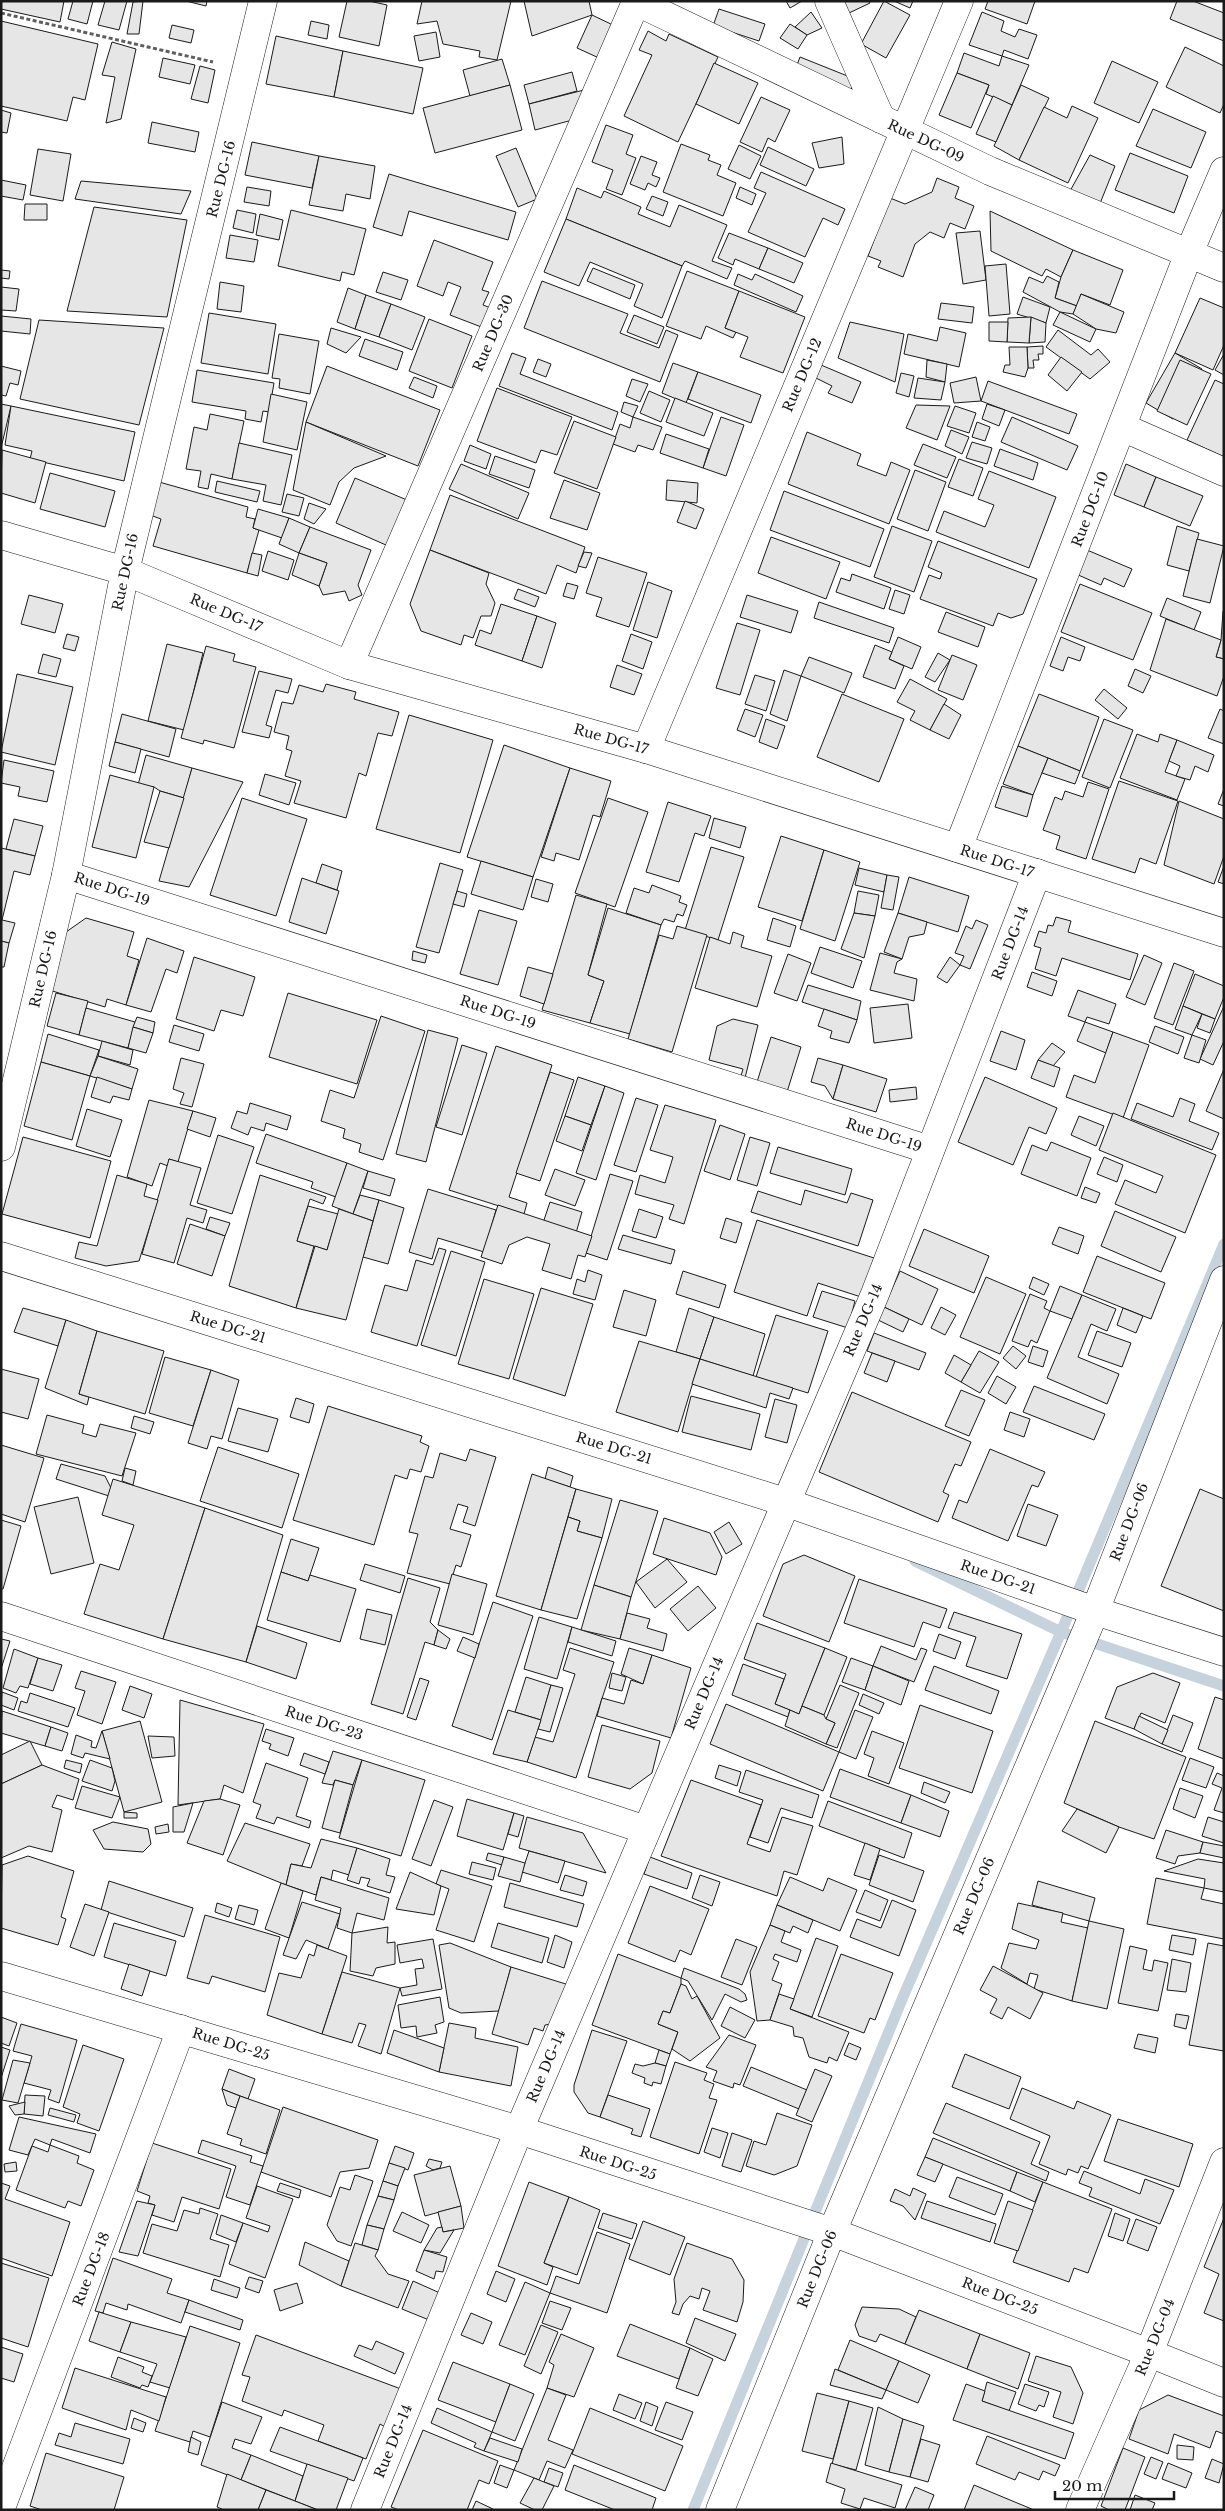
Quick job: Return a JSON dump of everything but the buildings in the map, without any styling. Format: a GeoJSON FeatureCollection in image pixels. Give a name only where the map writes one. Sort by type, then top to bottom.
{"type":"FeatureCollection","features":[{"type":"Feature","properties":{"kind":"street","name":"Rue DG-16"},"geometry":{"type":"LineString","coordinates":[[1,1147],[66,875],[125,571],[263,1]]}},
{"type":"Feature","properties":{"kind":"street"},"geometry":{"type":"LineString","coordinates":[[829,1],[893,124]]}},
{"type":"Feature","properties":{"kind":"street","name":"Rue DG-12"},"geometry":{"type":"LineString","coordinates":[[646,749],[893,124],[959,1]]}},
{"type":"Feature","properties":{"kind":"street","name":"Rue DG-09"},"geometry":{"type":"LineString","coordinates":[[636,2],[990,171],[1224,268]]}},
{"type":"Feature","properties":{"kind":"street","name":"Rue DG-30"},"geometry":{"type":"LineString","coordinates":[[349,665],[636,2]]}},
{"type":"Feature","properties":{"kind":"street","name":"Rue DG-10"},"geometry":{"type":"LineString","coordinates":[[958,848],[1189,253],[1224,171]]}},
{"type":"Feature","properties":{"kind":"street"},"geometry":{"type":"LineString","coordinates":[[1122,427],[1224,472]]}},
{"type":"Feature","properties":{"kind":"street","name":"Rue DG-17"},"geometry":{"type":"LineString","coordinates":[[1,536],[125,571],[349,665],[646,749],[1224,933]]}},
{"type":"Feature","properties":{"kind":"street","name":"Rue DG-14"},"geometry":{"type":"LineString","coordinates":[[365,2510],[519,2130],[875,1294],[1037,873]]}},
{"type":"Feature","properties":{"kind":"street","name":"Rue DG-19"},"geometry":{"type":"LineString","coordinates":[[66,875],[930,1150]]}},
{"type":"Feature","properties":{"kind":"street","name":"Rue DG-21"},"geometry":{"type":"LineString","coordinates":[[1,1256],[785,1502],[1094,1611],[1224,1652]]}},
{"type":"Feature","properties":{"kind":"street","name":"Rue DG-06"},"geometry":{"type":"LineString","coordinates":[[720,2510],[832,2232],[1094,1611],[1224,1280]]}},
{"type":"Feature","properties":{"kind":"street","name":"Rue DG-23"},"geometry":{"type":"LineString","coordinates":[[1,1616],[646,1830]]}},
{"type":"Feature","properties":{"kind":"street","name":"Rue DG-25"},"geometry":{"type":"LineString","coordinates":[[1,1976],[519,2130],[832,2232],[1224,2383]]}},
{"type":"Feature","properties":{"kind":"street","name":"Rue DG-18"},"geometry":{"type":"LineString","coordinates":[[1,2508],[181,2029]]}},
{"type":"Feature","properties":{"kind":"street","name":"Rue DG-04"},"geometry":{"type":"LineString","coordinates":[[1080,2510],[1150,2353],[1224,2162]]}},
{"type":"Feature","properties":{"kind":"path"},"geometry":{"type":"LineString","coordinates":[[1,13],[247,70]]}},
{"type":"Feature","properties":{"kind":"waterway"},"geometry":{"type":"LineString","coordinates":[[693,2510],[903,1997],[1061,1632],[1224,1244]]}},
{"type":"Feature","properties":{"kind":"waterway"},"geometry":{"type":"LineString","coordinates":[[915,1561],[1061,1632],[1224,1686]]}}]}
